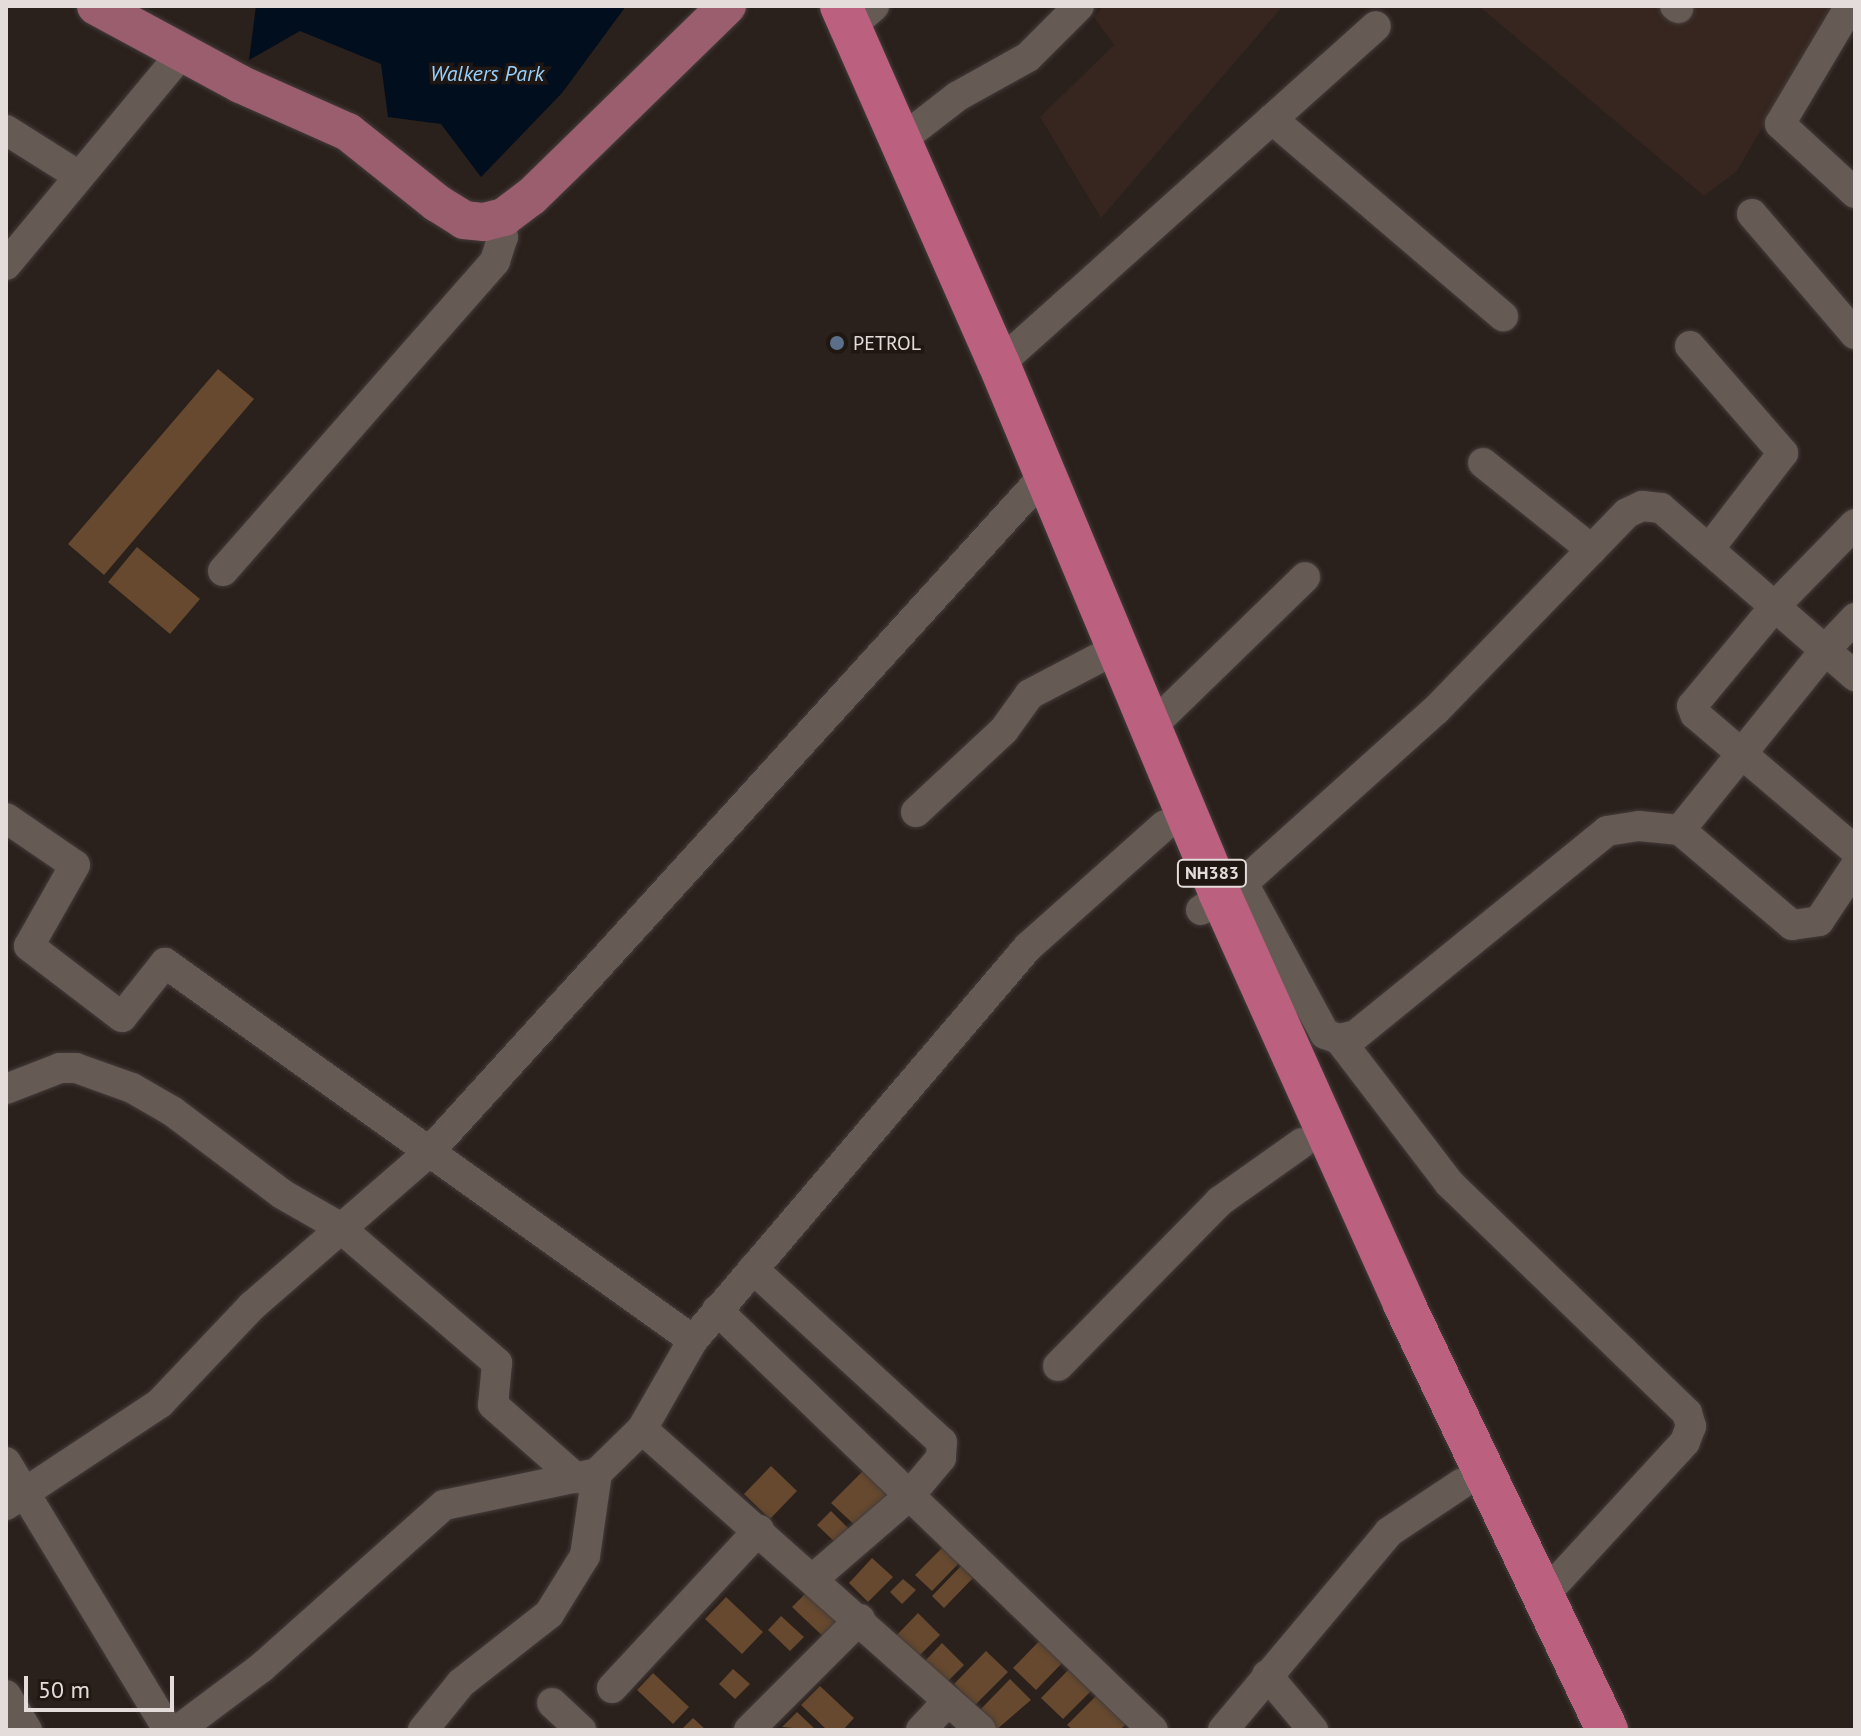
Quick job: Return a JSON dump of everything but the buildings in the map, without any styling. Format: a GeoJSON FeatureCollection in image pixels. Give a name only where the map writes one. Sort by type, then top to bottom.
{"type":"FeatureCollection","features":[{"type":"Feature","properties":{"kind":"highway","name":"NH383"},"geometry":{"type":"LineString","coordinates":[[811,6],[1151,727],[1452,1435],[1461,1484],[1575,1730]]}},
{"type":"Feature","properties":{"kind":"highway","name":"NH383"},"geometry":{"type":"LineString","coordinates":[[855,13],[901,140],[999,364],[1035,485],[1097,659],[1165,825],[1221,895],[1302,1143],[1452,1435],[1545,1594],[1607,1730]]}},
{"type":"Feature","properties":{"kind":"main road"},"geometry":{"type":"LineString","coordinates":[[96,6],[147,18],[182,53],[348,132],[464,220],[499,218],[531,197],[727,6]]}},
{"type":"Feature","properties":{"kind":"street"},"geometry":{"type":"LineString","coordinates":[[901,140],[958,96],[1028,57],[1079,6]]}},
{"type":"Feature","properties":{"kind":"street"},"geometry":{"type":"LineString","coordinates":[[1850,6],[1780,124],[1855,193]]}},
{"type":"Feature","properties":{"kind":"street"},"geometry":{"type":"LineString","coordinates":[[999,364],[1376,26]]}},
{"type":"Feature","properties":{"kind":"street"},"geometry":{"type":"LineString","coordinates":[[6,265],[182,53]]}},
{"type":"Feature","properties":{"kind":"street"},"geometry":{"type":"LineString","coordinates":[[1272,119],[1503,316]]}},
{"type":"Feature","properties":{"kind":"street"},"geometry":{"type":"LineString","coordinates":[[6,130],[79,176]]}},
{"type":"Feature","properties":{"kind":"street"},"geometry":{"type":"LineString","coordinates":[[1752,214],[1855,334]]}},
{"type":"Feature","properties":{"kind":"street"},"geometry":{"type":"LineString","coordinates":[[223,571],[495,261],[503,237],[499,218]]}},
{"type":"Feature","properties":{"kind":"street"},"geometry":{"type":"LineString","coordinates":[[1690,346],[1783,453],[1709,549]]}},
{"type":"Feature","properties":{"kind":"street"},"geometry":{"type":"LineString","coordinates":[[1483,463],[1592,550]]}},
{"type":"Feature","properties":{"kind":"street"},"geometry":{"type":"LineString","coordinates":[[16,1498],[160,1403],[252,1306],[338,1226],[429,1152],[1035,485]]}},
{"type":"Feature","properties":{"kind":"street"},"geometry":{"type":"LineString","coordinates":[[1855,676],[1661,508],[1642,506],[1627,513],[1436,710],[1221,895],[1325,1034],[1339,1039],[1356,1035],[1607,831],[1639,826],[1680,830],[1792,925],[1819,921],[1855,867]]}},
{"type":"Feature","properties":{"kind":"street"},"geometry":{"type":"LineString","coordinates":[[1855,524],[1776,605],[1692,706],[1695,714],[1855,850]]}},
{"type":"Feature","properties":{"kind":"street"},"geometry":{"type":"LineString","coordinates":[[1151,727],[1305,577]]}},
{"type":"Feature","properties":{"kind":"street"},"geometry":{"type":"LineString","coordinates":[[1680,830],[1825,650],[1855,618]]}},
{"type":"Feature","properties":{"kind":"street"},"geometry":{"type":"LineString","coordinates":[[916,812],[1004,730],[1030,694],[1097,659]]}},
{"type":"Feature","properties":{"kind":"street"},"geometry":{"type":"LineString","coordinates":[[6,818],[75,865],[29,946],[122,1017],[165,963],[693,1340]]}},
{"type":"Feature","properties":{"kind":"street"},"geometry":{"type":"LineString","coordinates":[[178,1730],[261,1668],[444,1505],[586,1475],[642,1429],[693,1340],[717,1310],[1028,947],[1165,825]]}},
{"type":"Feature","properties":{"kind":"street"},"geometry":{"type":"LineString","coordinates":[[1339,1039],[1449,1183],[1687,1413],[1691,1426],[1685,1442],[1545,1594]]}},
{"type":"Feature","properties":{"kind":"street"},"geometry":{"type":"LineString","coordinates":[[6,1089],[60,1068],[95,1072],[172,1111],[282,1194],[338,1226],[497,1363],[493,1405],[586,1475]]}},
{"type":"Feature","properties":{"kind":"street"},"geometry":{"type":"LineString","coordinates":[[1058,1366],[1220,1201],[1302,1143]]}},
{"type":"Feature","properties":{"kind":"street"},"geometry":{"type":"LineString","coordinates":[[753,1269],[838,1342],[942,1442],[941,1458],[909,1496],[814,1578]]}},
{"type":"Feature","properties":{"kind":"street"},"geometry":{"type":"LineString","coordinates":[[717,1310],[1153,1730]]}},
{"type":"Feature","properties":{"kind":"street"},"geometry":{"type":"LineString","coordinates":[[642,1429],[814,1578],[981,1730]]}},
{"type":"Feature","properties":{"kind":"street"},"geometry":{"type":"LineString","coordinates":[[6,1462],[16,1498],[168,1730]]}},
{"type":"Feature","properties":{"kind":"street"},"geometry":{"type":"LineString","coordinates":[[423,1730],[461,1683],[524,1636],[556,1604],[585,1556],[586,1475]]}},
{"type":"Feature","properties":{"kind":"street"},"geometry":{"type":"LineString","coordinates":[[1223,1730],[1389,1532],[1461,1484]]}},
{"type":"Feature","properties":{"kind":"street"},"geometry":{"type":"LineString","coordinates":[[612,1688],[759,1530]]}},
{"type":"Feature","properties":{"kind":"street"},"geometry":{"type":"LineString","coordinates":[[749,1730],[860,1619]]}},
{"type":"Feature","properties":{"kind":"street"},"geometry":{"type":"LineString","coordinates":[[1267,1675],[1313,1730]]}},
{"type":"Feature","properties":{"kind":"street"},"geometry":{"type":"LineString","coordinates":[[6,1695],[27,1730]]}},
{"type":"Feature","properties":{"kind":"street"},"geometry":{"type":"LineString","coordinates":[[921,1730],[948,1701]]}},
{"type":"Feature","properties":{"kind":"street"},"geometry":{"type":"LineString","coordinates":[[552,1703],[581,1730]]}},
{"type":"Feature","properties":{"kind":"shaded area"},"geometry":{"type":"Polygon","coordinates":[[[1103,6],[1283,6],[1101,218],[1040,117],[1114,45],[1094,17],[1103,6]]]}},
{"type":"Feature","properties":{"kind":"shaded area"},"geometry":{"type":"Polygon","coordinates":[[[1479,6],[1833,6],[1737,171],[1704,196],[1479,6]]]}},
{"type":"Feature","properties":{"kind":"water","name":"Walkers Park"},"geometry":{"type":"Polygon","coordinates":[[[256,6],[626,6],[562,93],[481,177],[441,124],[388,117],[381,64],[300,31],[249,60],[256,6]]]}},
{"type":"Feature","properties":{"kind":"place","name":"PETROL"},"geometry":{"type":"Point","coordinates":[837,343]}}]}
